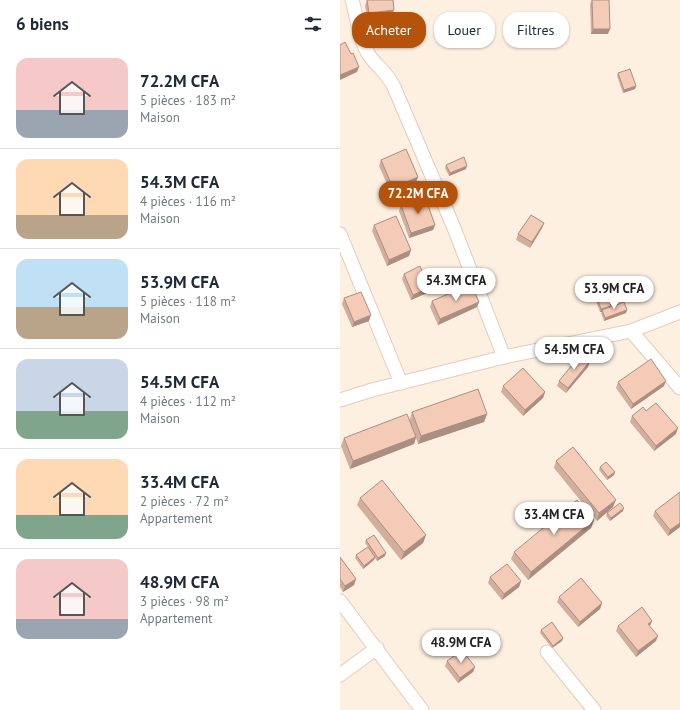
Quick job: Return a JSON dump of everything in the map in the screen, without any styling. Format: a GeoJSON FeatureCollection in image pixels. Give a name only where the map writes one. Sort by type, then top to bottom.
{"type":"FeatureCollection","features":[{"type":"Feature","properties":{"kind":"street"},"geometry":{"type":"LineString","coordinates":[[352,0],[369,55],[388,75],[394,87],[451,221],[504,357]]}},
{"type":"Feature","properties":{"kind":"street"},"geometry":{"type":"LineString","coordinates":[[340,234],[401,383]]}},
{"type":"Feature","properties":{"kind":"street"},"geometry":{"type":"LineString","coordinates":[[340,400],[504,357],[631,330],[680,312]]}},
{"type":"Feature","properties":{"kind":"street"},"geometry":{"type":"LineString","coordinates":[[631,330],[680,388]]}},
{"type":"Feature","properties":{"kind":"street"},"geometry":{"type":"LineString","coordinates":[[340,601],[422,710]]}},
{"type":"Feature","properties":{"kind":"street"},"geometry":{"type":"LineString","coordinates":[[340,675],[376,648]]}},
{"type":"Feature","properties":{"kind":"street"},"geometry":{"type":"LineString","coordinates":[[547,652],[594,710]]}},
{"type":"Feature","properties":{"kind":"building"},"geometry":{"type":"Polygon","coordinates":[[[367,0],[393,0],[394,10],[369,12],[367,0]]]}},
{"type":"Feature","properties":{"kind":"building"},"geometry":{"type":"Polygon","coordinates":[[[592,0],[609,0],[610,29],[593,29],[592,0]]]}},
{"type":"Feature","properties":{"kind":"building"},"geometry":{"type":"Polygon","coordinates":[[[345,42],[351,54],[353,53],[359,67],[340,75],[340,45],[345,42]]]}},
{"type":"Feature","properties":{"kind":"building"},"geometry":{"type":"Polygon","coordinates":[[[630,69],[636,86],[624,90],[618,73],[630,69]]]}},
{"type":"Feature","properties":{"kind":"building"},"geometry":{"type":"Polygon","coordinates":[[[406,149],[418,177],[393,188],[381,160],[406,149]]]}},
{"type":"Feature","properties":{"kind":"building"},"geometry":{"type":"Polygon","coordinates":[[[464,157],[467,166],[450,173],[446,165],[464,157]]]}},
{"type":"Feature","properties":{"kind":"building"},"geometry":{"type":"Polygon","coordinates":[[[425,197],[435,225],[411,233],[401,205],[425,197]]]}},
{"type":"Feature","properties":{"kind":"building"},"geometry":{"type":"Polygon","coordinates":[[[531,215],[544,223],[532,242],[518,234],[531,215]]]}},
{"type":"Feature","properties":{"kind":"building"},"geometry":{"type":"Polygon","coordinates":[[[396,216],[411,250],[389,260],[374,225],[396,216]]]}},
{"type":"Feature","properties":{"kind":"building"},"geometry":{"type":"Polygon","coordinates":[[[420,266],[429,288],[413,295],[404,274],[420,266]]]}},
{"type":"Feature","properties":{"kind":"building"},"geometry":{"type":"Polygon","coordinates":[[[471,284],[479,302],[440,319],[432,301],[471,284]]]}},
{"type":"Feature","properties":{"kind":"building"},"geometry":{"type":"Polygon","coordinates":[[[606,289],[611,306],[601,309],[595,293],[606,289]]]}},
{"type":"Feature","properties":{"kind":"building"},"geometry":{"type":"Polygon","coordinates":[[[361,292],[371,315],[354,322],[344,298],[361,292]]]}},
{"type":"Feature","properties":{"kind":"building"},"geometry":{"type":"Polygon","coordinates":[[[624,302],[627,310],[605,318],[602,310],[624,302]]]}},
{"type":"Feature","properties":{"kind":"building"},"geometry":{"type":"Polygon","coordinates":[[[581,354],[590,361],[568,388],[559,381],[581,354]]]}},
{"type":"Feature","properties":{"kind":"building"},"geometry":{"type":"Polygon","coordinates":[[[651,359],[666,381],[633,404],[618,382],[651,359]]]}},
{"type":"Feature","properties":{"kind":"building"},"geometry":{"type":"Polygon","coordinates":[[[523,368],[545,392],[525,410],[503,386],[523,368]]]}},
{"type":"Feature","properties":{"kind":"building"},"geometry":{"type":"Polygon","coordinates":[[[478,389],[487,414],[421,436],[412,412],[478,389]]]}},
{"type":"Feature","properties":{"kind":"building"},"geometry":{"type":"Polygon","coordinates":[[[656,403],[678,428],[656,446],[632,416],[643,407],[646,411],[656,403]]]}},
{"type":"Feature","properties":{"kind":"building"},"geometry":{"type":"Polygon","coordinates":[[[407,414],[416,437],[353,461],[344,438],[407,414]]]}},
{"type":"Feature","properties":{"kind":"building"},"geometry":{"type":"Polygon","coordinates":[[[573,447],[616,500],[599,513],[556,461],[573,447]]]}},
{"type":"Feature","properties":{"kind":"building"},"geometry":{"type":"Polygon","coordinates":[[[606,462],[615,472],[608,477],[600,467],[606,462]]]}},
{"type":"Feature","properties":{"kind":"building"},"geometry":{"type":"Polygon","coordinates":[[[382,480],[426,535],[404,552],[360,498],[382,480]]]}},
{"type":"Feature","properties":{"kind":"building"},"geometry":{"type":"Polygon","coordinates":[[[680,492],[680,523],[670,530],[655,511],[680,492]]]}},
{"type":"Feature","properties":{"kind":"building"},"geometry":{"type":"Polygon","coordinates":[[[577,500],[594,520],[531,572],[514,552],[577,500]]]}},
{"type":"Feature","properties":{"kind":"building"},"geometry":{"type":"Polygon","coordinates":[[[620,503],[624,508],[611,518],[607,513],[620,503]]]}},
{"type":"Feature","properties":{"kind":"building"},"geometry":{"type":"Polygon","coordinates":[[[374,535],[386,553],[378,558],[366,540],[374,535]]]}},
{"type":"Feature","properties":{"kind":"building"},"geometry":{"type":"Polygon","coordinates":[[[368,547],[375,557],[364,566],[356,555],[368,547]]]}},
{"type":"Feature","properties":{"kind":"building"},"geometry":{"type":"Polygon","coordinates":[[[340,557],[356,579],[345,586],[340,579],[340,557]]]}},
{"type":"Feature","properties":{"kind":"building"},"geometry":{"type":"Polygon","coordinates":[[[507,564],[521,581],[504,594],[490,577],[507,564]]]}},
{"type":"Feature","properties":{"kind":"building"},"geometry":{"type":"Polygon","coordinates":[[[581,578],[602,603],[580,622],[559,597],[581,578]]]}},
{"type":"Feature","properties":{"kind":"building"},"geometry":{"type":"Polygon","coordinates":[[[642,607],[652,621],[648,624],[658,636],[638,651],[618,626],[642,607]]]}},
{"type":"Feature","properties":{"kind":"building"},"geometry":{"type":"Polygon","coordinates":[[[552,622],[563,638],[553,646],[541,630],[552,622]]]}},
{"type":"Feature","properties":{"kind":"building"},"geometry":{"type":"Polygon","coordinates":[[[462,650],[475,667],[460,678],[447,661],[462,650]]]}}]}
